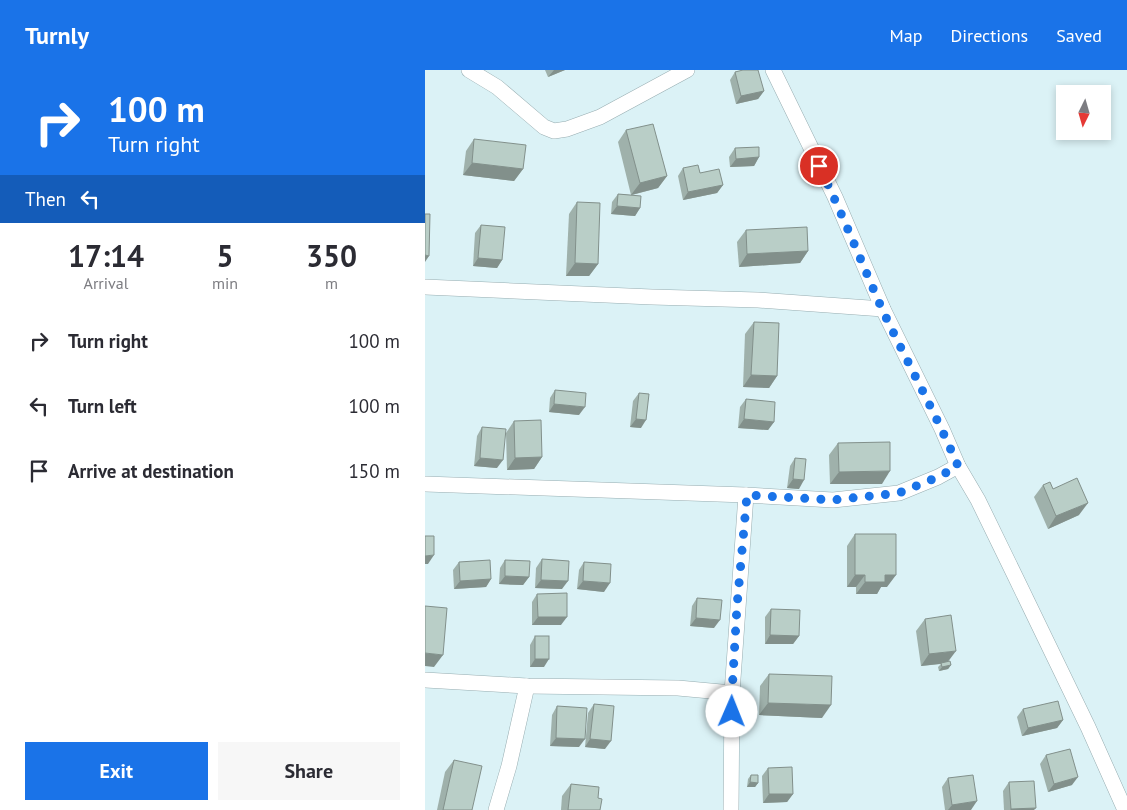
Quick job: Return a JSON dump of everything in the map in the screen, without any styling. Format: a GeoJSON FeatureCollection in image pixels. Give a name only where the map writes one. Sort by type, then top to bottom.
{"type":"FeatureCollection","features":[{"type":"Feature","properties":{"kind":"street"},"geometry":{"type":"LineString","coordinates":[[469,70],[497,87],[544,127],[554,131],[567,129],[600,117],[687,70]]}},
{"type":"Feature","properties":{"kind":"street"},"geometry":{"type":"LineString","coordinates":[[773,70],[835,197],[883,309],[942,429],[958,466],[978,500],[1088,727],[1125,810]]}},
{"type":"Feature","properties":{"kind":"street"},"geometry":{"type":"LineString","coordinates":[[425,287],[758,300],[883,309]]}},
{"type":"Feature","properties":{"kind":"street"},"geometry":{"type":"LineString","coordinates":[[425,484],[747,495],[833,500],[899,493],[938,477],[958,466]]}},
{"type":"Feature","properties":{"kind":"street"},"geometry":{"type":"LineString","coordinates":[[731,810],[732,693],[747,495]]}},
{"type":"Feature","properties":{"kind":"street"},"geometry":{"type":"LineString","coordinates":[[425,680],[527,686],[677,688],[732,693]]}},
{"type":"Feature","properties":{"kind":"street"},"geometry":{"type":"LineString","coordinates":[[496,810],[509,766],[527,686]]}},
{"type":"Feature","properties":{"kind":"building"},"geometry":{"type":"Polygon","coordinates":[[[758,70],[764,91],[741,96],[735,72],[758,70]]]}},
{"type":"Feature","properties":{"kind":"building"},"geometry":{"type":"Polygon","coordinates":[[[653,124],[667,176],[640,183],[626,130],[653,124]]]}},
{"type":"Feature","properties":{"kind":"building"},"geometry":{"type":"Polygon","coordinates":[[[474,139],[526,145],[523,169],[472,163],[474,139]]]}},
{"type":"Feature","properties":{"kind":"building"},"geometry":{"type":"Polygon","coordinates":[[[759,147],[759,157],[736,159],[735,148],[759,147]]]}},
{"type":"Feature","properties":{"kind":"building"},"geometry":{"type":"Polygon","coordinates":[[[698,165],[700,173],[719,169],[723,185],[688,192],[683,168],[698,165]]]}},
{"type":"Feature","properties":{"kind":"building"},"geometry":{"type":"Polygon","coordinates":[[[618,194],[641,196],[640,208],[617,206],[618,194]]]}},
{"type":"Feature","properties":{"kind":"building"},"geometry":{"type":"Polygon","coordinates":[[[577,202],[600,203],[598,264],[575,263],[577,202]]]}},
{"type":"Feature","properties":{"kind":"building"},"geometry":{"type":"Polygon","coordinates":[[[425,214],[430,214],[429,256],[425,255],[425,214]]]}},
{"type":"Feature","properties":{"kind":"building"},"geometry":{"type":"Polygon","coordinates":[[[481,225],[505,227],[502,260],[478,258],[481,225]]]}},
{"type":"Feature","properties":{"kind":"building"},"geometry":{"type":"Polygon","coordinates":[[[807,227],[808,251],[747,254],[746,230],[807,227]]]}},
{"type":"Feature","properties":{"kind":"building"},"geometry":{"type":"Polygon","coordinates":[[[754,322],[779,323],[777,376],[751,375],[754,322]]]}},
{"type":"Feature","properties":{"kind":"building"},"geometry":{"type":"Polygon","coordinates":[[[555,390],[586,393],[585,407],[554,404],[555,390]]]}},
{"type":"Feature","properties":{"kind":"building"},"geometry":{"type":"Polygon","coordinates":[[[639,393],[649,394],[646,420],[636,419],[639,393]]]}},
{"type":"Feature","properties":{"kind":"building"},"geometry":{"type":"Polygon","coordinates":[[[746,399],[775,402],[774,422],[744,419],[746,399]]]}},
{"type":"Feature","properties":{"kind":"building"},"geometry":{"type":"Polygon","coordinates":[[[541,420],[542,457],[515,458],[514,421],[541,420]]]}},
{"type":"Feature","properties":{"kind":"building"},"geometry":{"type":"Polygon","coordinates":[[[482,427],[506,429],[503,460],[480,458],[482,427]]]}},
{"type":"Feature","properties":{"kind":"building"},"geometry":{"type":"Polygon","coordinates":[[[890,442],[890,471],[839,472],[838,443],[890,442]]]}},
{"type":"Feature","properties":{"kind":"building"},"geometry":{"type":"Polygon","coordinates":[[[795,458],[806,459],[804,480],[793,479],[795,458]]]}},
{"type":"Feature","properties":{"kind":"building"},"geometry":{"type":"Polygon","coordinates":[[[1077,478],[1088,503],[1056,516],[1043,485],[1050,482],[1053,489],[1077,478]]]}},
{"type":"Feature","properties":{"kind":"building"},"geometry":{"type":"Polygon","coordinates":[[[855,534],[896,534],[896,575],[885,575],[885,582],[865,582],[865,575],[855,575],[855,534]]]}},
{"type":"Feature","properties":{"kind":"building"},"geometry":{"type":"Polygon","coordinates":[[[425,536],[434,536],[434,555],[425,556],[425,536]]]}},
{"type":"Feature","properties":{"kind":"building"},"geometry":{"type":"Polygon","coordinates":[[[542,559],[569,561],[568,581],[541,580],[542,559]]]}},
{"type":"Feature","properties":{"kind":"building"},"geometry":{"type":"Polygon","coordinates":[[[490,560],[491,579],[460,581],[459,562],[490,560]]]}},
{"type":"Feature","properties":{"kind":"building"},"geometry":{"type":"Polygon","coordinates":[[[505,560],[530,561],[529,577],[505,576],[505,560]]]}},
{"type":"Feature","properties":{"kind":"building"},"geometry":{"type":"Polygon","coordinates":[[[584,562],[611,564],[610,583],[583,581],[584,562]]]}},
{"type":"Feature","properties":{"kind":"building"},"geometry":{"type":"Polygon","coordinates":[[[567,593],[567,617],[538,617],[537,594],[567,593]]]}},
{"type":"Feature","properties":{"kind":"building"},"geometry":{"type":"Polygon","coordinates":[[[697,598],[722,600],[720,620],[696,618],[697,598]]]}},
{"type":"Feature","properties":{"kind":"building"},"geometry":{"type":"Polygon","coordinates":[[[425,606],[447,608],[443,655],[425,653],[425,606]]]}},
{"type":"Feature","properties":{"kind":"building"},"geometry":{"type":"Polygon","coordinates":[[[771,609],[800,610],[799,636],[770,635],[771,609]]]}},
{"type":"Feature","properties":{"kind":"building"},"geometry":{"type":"Polygon","coordinates":[[[951,615],[956,651],[929,654],[925,619],[951,615]]]}},
{"type":"Feature","properties":{"kind":"building"},"geometry":{"type":"Polygon","coordinates":[[[535,636],[549,636],[549,659],[535,659],[535,636]]]}},
{"type":"Feature","properties":{"kind":"building"},"geometry":{"type":"Polygon","coordinates":[[[950,661],[951,665],[942,667],[941,663],[950,661]]]}},
{"type":"Feature","properties":{"kind":"building"},"geometry":{"type":"Polygon","coordinates":[[[769,674],[832,676],[831,705],[768,703],[769,674]]]}},
{"type":"Feature","properties":{"kind":"building"},"geometry":{"type":"Polygon","coordinates":[[[1058,701],[1063,720],[1028,728],[1023,709],[1058,701]]]}},
{"type":"Feature","properties":{"kind":"building"},"geometry":{"type":"Polygon","coordinates":[[[594,704],[614,706],[611,741],[590,739],[594,704]]]}},
{"type":"Feature","properties":{"kind":"building"},"geometry":{"type":"Polygon","coordinates":[[[557,706],[587,708],[585,739],[556,738],[557,706]]]}},
{"type":"Feature","properties":{"kind":"building"},"geometry":{"type":"Polygon","coordinates":[[[1070,749],[1078,777],[1054,784],[1046,755],[1070,749]]]}},
{"type":"Feature","properties":{"kind":"building"},"geometry":{"type":"Polygon","coordinates":[[[454,760],[482,766],[472,810],[443,810],[454,760]]]}},
{"type":"Feature","properties":{"kind":"building"},"geometry":{"type":"Polygon","coordinates":[[[792,767],[793,794],[769,794],[768,768],[792,767]]]}},
{"type":"Feature","properties":{"kind":"building"},"geometry":{"type":"Polygon","coordinates":[[[751,775],[758,775],[758,783],[750,782],[751,775]]]}},
{"type":"Feature","properties":{"kind":"building"},"geometry":{"type":"Polygon","coordinates":[[[973,775],[977,801],[952,805],[948,778],[973,775]]]}},
{"type":"Feature","properties":{"kind":"building"},"geometry":{"type":"Polygon","coordinates":[[[1034,781],[1036,808],[1011,809],[1009,782],[1034,781]]]}},
{"type":"Feature","properties":{"kind":"building"},"geometry":{"type":"Polygon","coordinates":[[[571,784],[599,787],[598,798],[602,799],[600,810],[568,810],[571,784]]]}},
{"type":"Feature","properties":{"kind":"route"},"geometry":{"type":"LineString","coordinates":[[732,712],[737,606],[747,495],[833,500],[899,493],[938,477],[958,466],[942,429],[883,309],[835,197],[819,166]]}}]}
